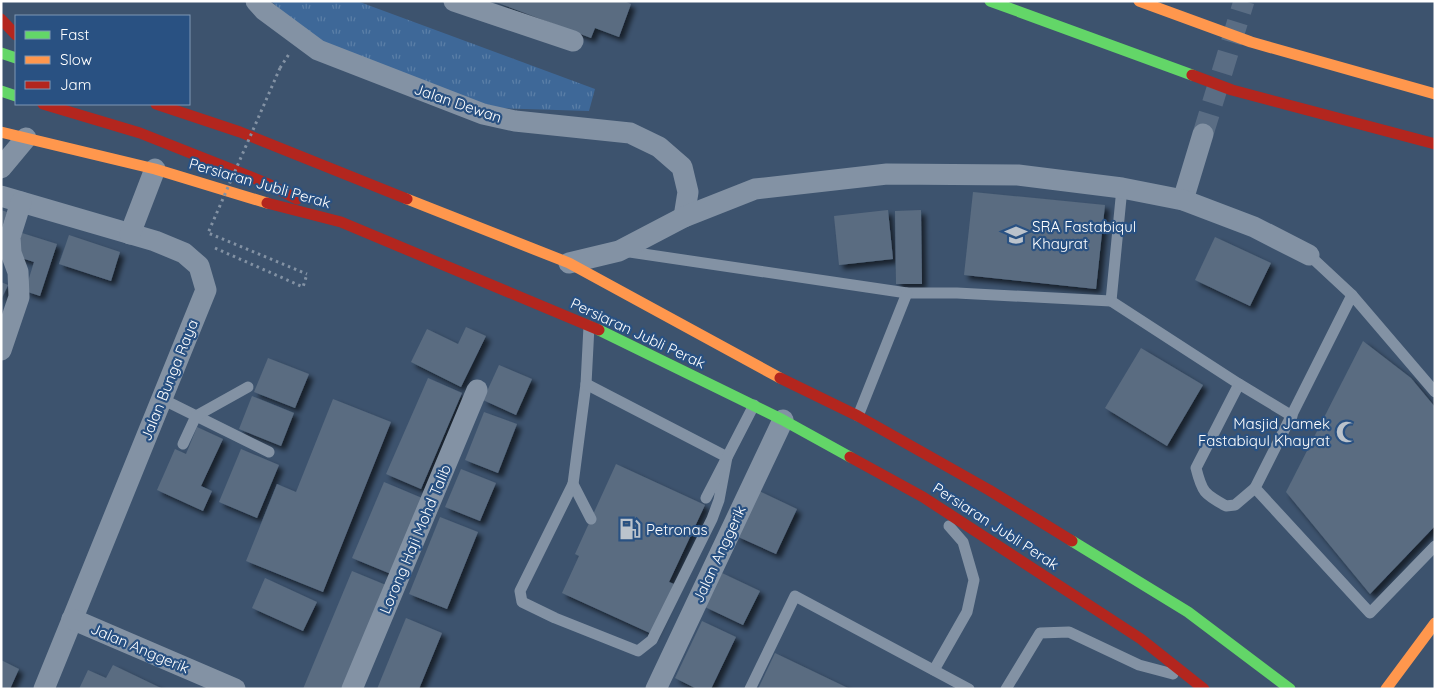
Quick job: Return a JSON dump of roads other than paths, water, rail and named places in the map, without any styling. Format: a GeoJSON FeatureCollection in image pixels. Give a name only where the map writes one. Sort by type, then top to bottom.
{"type":"FeatureCollection","features":[{"type":"Feature","properties":{"kind":"main road"},"geometry":{"type":"LineString","coordinates":[[990,1],[1232,90],[1435,144]]}},
{"type":"Feature","properties":{"kind":"main road"},"geometry":{"type":"LineString","coordinates":[[1139,1],[1251,42],[1435,94]]}},
{"type":"Feature","properties":{"kind":"main road"},"geometry":{"type":"LineString","coordinates":[[1,19],[15,33]]}},
{"type":"Feature","properties":{"kind":"main road"},"geometry":{"type":"LineString","coordinates":[[1,54],[15,58]]}},
{"type":"Feature","properties":{"kind":"main road"},"geometry":{"type":"LineString","coordinates":[[1,91],[15,96]]}},
{"type":"Feature","properties":{"kind":"main road"},"geometry":{"type":"LineString","coordinates":[[46,105],[140,133],[266,183],[340,222]]}},
{"type":"Feature","properties":{"kind":"main road","name":"Persiaran Jubli Perak"},"geometry":{"type":"LineString","coordinates":[[159,105],[240,132],[569,263],[784,381],[858,416],[989,490],[1188,612],[1290,689]]}},
{"type":"Feature","properties":{"kind":"main road","name":"Persiaran Jubli Perak"},"geometry":{"type":"LineString","coordinates":[[1,132],[155,169],[256,200],[340,222],[589,325],[754,405],[923,497],[1141,639],[1204,689]]}},
{"type":"Feature","properties":{"kind":"main road"},"geometry":{"type":"LineString","coordinates":[[1386,689],[1435,623]]}},
{"type":"Feature","properties":{"kind":"street","name":"Jalan Dewan"},"geometry":{"type":"LineString","coordinates":[[256,1],[264,10],[318,50],[483,114],[514,121],[630,133],[659,147],[682,167],[688,192],[684,217]]}},
{"type":"Feature","properties":{"kind":"street"},"geometry":{"type":"LineString","coordinates":[[454,1],[573,41]]}},
{"type":"Feature","properties":{"kind":"street"},"geometry":{"type":"LineString","coordinates":[[1184,200],[1203,134]]}},
{"type":"Feature","properties":{"kind":"street"},"geometry":{"type":"LineString","coordinates":[[1,168],[26,138]]}},
{"type":"Feature","properties":{"kind":"street"},"geometry":{"type":"LineString","coordinates":[[130,234],[155,169]]}},
{"type":"Feature","properties":{"kind":"street"},"geometry":{"type":"LineString","coordinates":[[569,263],[618,251],[684,217],[755,189],[887,174],[1018,175],[1122,188],[1184,200],[1254,227],[1309,256]]}},
{"type":"Feature","properties":{"kind":"street"},"geometry":{"type":"LineString","coordinates":[[1,350],[19,297],[18,272],[11,253],[11,199]]}},
{"type":"Feature","properties":{"kind":"street","name":"Jalan Bunga Raya"},"geometry":{"type":"LineString","coordinates":[[11,199],[155,241],[184,253],[199,266],[206,290],[44,689]]}},
{"type":"Feature","properties":{"kind":"street","name":"Lorong Haji Mohd Talib"},"geometry":{"type":"LineString","coordinates":[[352,689],[477,390]]}},
{"type":"Feature","properties":{"kind":"street","name":"Jalan Anggerik"},"geometry":{"type":"LineString","coordinates":[[656,689],[783,420]]}},
{"type":"Feature","properties":{"kind":"street","name":"Jalan Anggerik"},"geometry":{"type":"LineString","coordinates":[[72,619],[235,689]]}},
{"type":"Feature","properties":{"kind":"lane"},"geometry":{"type":"LineString","coordinates":[[1111,301],[1122,188]]}},
{"type":"Feature","properties":{"kind":"lane"},"geometry":{"type":"LineString","coordinates":[[618,251],[907,293],[1111,301],[1292,416]]}},
{"type":"Feature","properties":{"kind":"lane"},"geometry":{"type":"LineString","coordinates":[[1309,256],[1352,295],[1435,392]]}},
{"type":"Feature","properties":{"kind":"lane"},"geometry":{"type":"LineString","coordinates":[[858,416],[907,293]]}},
{"type":"Feature","properties":{"kind":"lane"},"geometry":{"type":"LineString","coordinates":[[1239,384],[1196,468],[1201,488],[1213,499],[1226,506],[1235,505],[1255,488],[1352,295]]}},
{"type":"Feature","properties":{"kind":"lane"},"geometry":{"type":"LineString","coordinates":[[589,325],[586,384],[573,484],[520,591],[522,602],[539,611],[638,651],[652,640],[669,610],[712,519],[719,500],[727,458]]}},
{"type":"Feature","properties":{"kind":"lane"},"geometry":{"type":"LineString","coordinates":[[586,384],[727,458]]}},
{"type":"Feature","properties":{"kind":"lane"},"geometry":{"type":"LineString","coordinates":[[183,444],[196,416],[248,387]]}},
{"type":"Feature","properties":{"kind":"lane"},"geometry":{"type":"LineString","coordinates":[[162,399],[269,452]]}},
{"type":"Feature","properties":{"kind":"lane"},"geometry":{"type":"LineString","coordinates":[[706,498],[754,405]]}},
{"type":"Feature","properties":{"kind":"lane"},"geometry":{"type":"LineString","coordinates":[[573,484],[591,520]]}},
{"type":"Feature","properties":{"kind":"lane"},"geometry":{"type":"LineString","coordinates":[[1255,488],[1370,613],[1435,546]]}},
{"type":"Feature","properties":{"kind":"lane"},"geometry":{"type":"LineString","coordinates":[[923,497],[963,542],[974,580],[967,612],[934,670]]}},
{"type":"Feature","properties":{"kind":"lane"},"geometry":{"type":"LineString","coordinates":[[750,689],[795,596],[969,689]]}},
{"type":"Feature","properties":{"kind":"lane"},"geometry":{"type":"LineString","coordinates":[[1006,689],[1040,632],[1068,632],[1140,665],[1191,679]]}},
{"type":"Feature","properties":{"kind":"tunnel"},"geometry":{"type":"LineString","coordinates":[[1203,134],[1244,1]]}},
{"type":"Feature","properties":{"kind":"place","name":"SRA Fastabiqul Khayrat"},"geometry":{"type":"Point","coordinates":[1016,235]}},
{"type":"Feature","properties":{"kind":"place","name":"Masjid Jamek Fastabiqul Khayrat"},"geometry":{"type":"Point","coordinates":[1347,432]}},
{"type":"Feature","properties":{"kind":"place","name":"Petronas"},"geometry":{"type":"Point","coordinates":[630,529]}}]}
